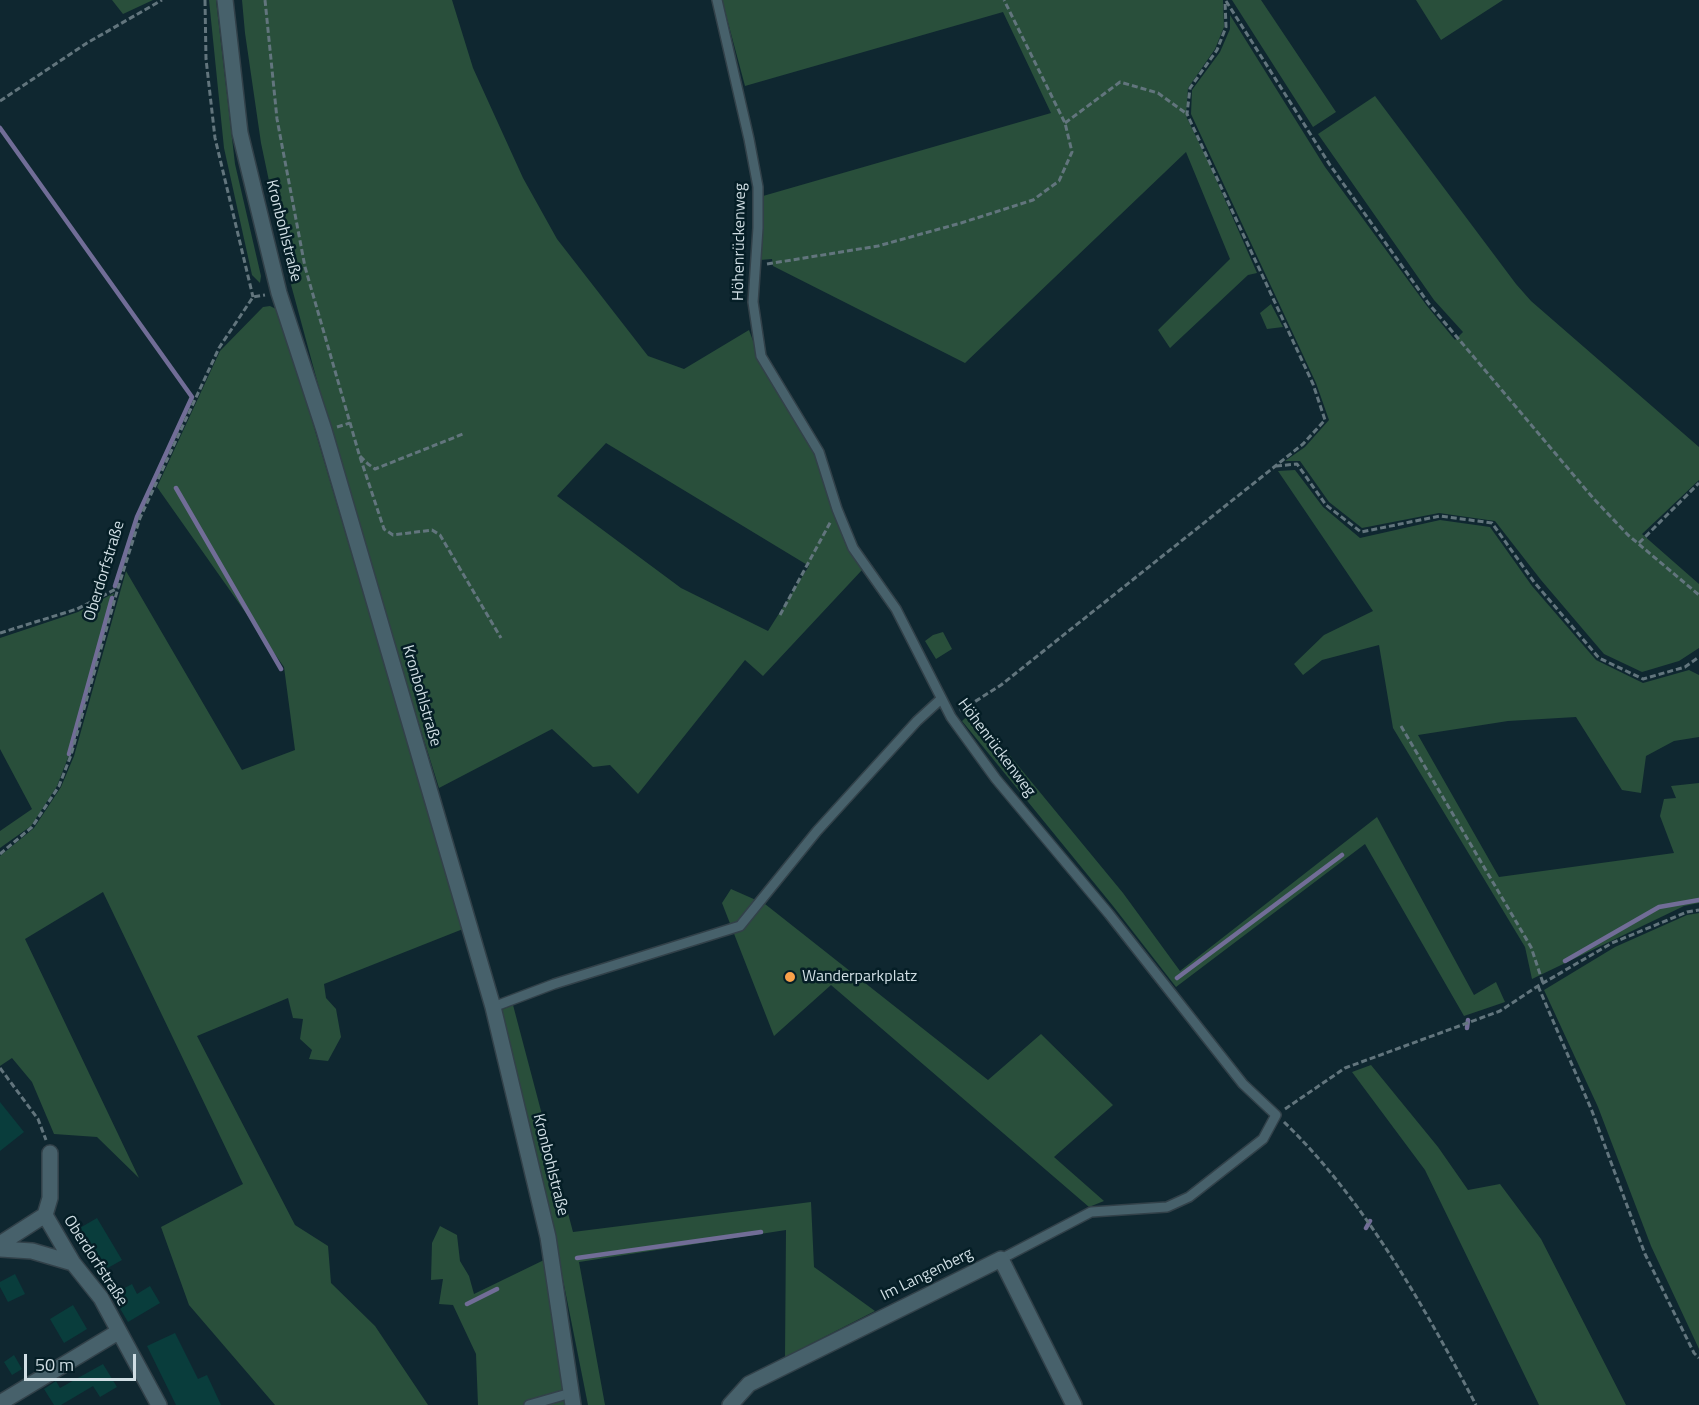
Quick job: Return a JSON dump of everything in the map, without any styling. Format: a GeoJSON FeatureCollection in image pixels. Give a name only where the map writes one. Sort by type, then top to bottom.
{"type":"FeatureCollection","features":[{"type":"Feature","properties":{"kind":"main road","name":"Kronbohlstraße"},"geometry":{"type":"LineString","coordinates":[[225,0],[240,133],[279,293],[337,476],[493,1007],[548,1237],[572,1399]]}},
{"type":"Feature","properties":{"kind":"main road","name":"Oberdorfstraße"},"geometry":{"type":"LineString","coordinates":[[50,1153],[50,1198],[45,1215],[73,1263],[101,1298],[159,1405]]}},
{"type":"Feature","properties":{"kind":"main road"},"geometry":{"type":"LineString","coordinates":[[0,1244],[45,1215]]}},
{"type":"Feature","properties":{"kind":"main road"},"geometry":{"type":"LineString","coordinates":[[0,1249],[32,1251],[73,1263]]}},
{"type":"Feature","properties":{"kind":"main road","name":"Im Langenberg"},"geometry":{"type":"LineString","coordinates":[[730,1405],[749,1384],[1000,1259],[1074,1405]]}},
{"type":"Feature","properties":{"kind":"main road"},"geometry":{"type":"LineString","coordinates":[[0,1403],[118,1332]]}},
{"type":"Feature","properties":{"kind":"lane","name":"Höhenrückenweg"},"geometry":{"type":"LineString","coordinates":[[717,0],[758,187],[753,302],[761,356],[819,452],[837,509],[853,549],[896,609],[951,717],[996,779],[1109,914],[1243,1084],[1276,1115]]}},
{"type":"Feature","properties":{"kind":"lane"},"geometry":{"type":"LineString","coordinates":[[493,1007],[554,984],[740,926],[817,831],[917,721],[941,699]]}},
{"type":"Feature","properties":{"kind":"lane"},"geometry":{"type":"LineString","coordinates":[[1000,1259],[1091,1212],[1167,1207],[1189,1197],[1263,1139],[1276,1115]]}},
{"type":"Feature","properties":{"kind":"lane"},"geometry":{"type":"LineString","coordinates":[[529,1405],[572,1399]]}},
{"type":"Feature","properties":{"kind":"path"},"geometry":{"type":"LineString","coordinates":[[0,101],[87,43],[162,0]]}},
{"type":"Feature","properties":{"kind":"path","name":"Oberdorfstraße"},"geometry":{"type":"LineString","coordinates":[[0,854],[32,827],[58,786],[71,755],[140,518],[219,348],[253,297],[215,138],[206,59],[205,0]]}},
{"type":"Feature","properties":{"kind":"path"},"geometry":{"type":"LineString","coordinates":[[265,0],[277,118],[305,267],[359,454],[384,530],[393,535],[426,531],[440,535],[501,638]]}},
{"type":"Feature","properties":{"kind":"path"},"geometry":{"type":"LineString","coordinates":[[754,266],[878,246],[1033,200],[1059,181],[1072,152],[1065,123],[1004,0]]}},
{"type":"Feature","properties":{"kind":"path"},"geometry":{"type":"LineString","coordinates":[[1187,114],[1190,88],[1217,50],[1226,27],[1225,0]]}},
{"type":"Feature","properties":{"kind":"path"},"geometry":{"type":"LineString","coordinates":[[1225,0],[1330,165],[1429,304],[1593,498],[1638,543],[1699,596]]}},
{"type":"Feature","properties":{"kind":"path"},"geometry":{"type":"LineString","coordinates":[[951,717],[1001,685],[1303,444],[1325,420],[1313,384],[1187,114],[1158,93],[1120,82],[1065,123]]}},
{"type":"Feature","properties":{"kind":"path"},"geometry":{"type":"LineString","coordinates":[[359,454],[375,469],[463,434]]}},
{"type":"Feature","properties":{"kind":"path"},"geometry":{"type":"LineString","coordinates":[[1274,466],[1297,464],[1326,505],[1361,532],[1440,516],[1492,523],[1534,582],[1599,658],[1643,679],[1685,667],[1699,657]]}},
{"type":"Feature","properties":{"kind":"path"},"geometry":{"type":"LineString","coordinates":[[1638,543],[1699,483]]}},
{"type":"Feature","properties":{"kind":"path"},"geometry":{"type":"LineString","coordinates":[[780,615],[837,509]]}},
{"type":"Feature","properties":{"kind":"path"},"geometry":{"type":"LineString","coordinates":[[0,633],[77,609],[118,588]]}},
{"type":"Feature","properties":{"kind":"path"},"geometry":{"type":"LineString","coordinates":[[1401,726],[1532,947],[1543,983]]}},
{"type":"Feature","properties":{"kind":"path"},"geometry":{"type":"LineString","coordinates":[[1476,1405],[1455,1364],[1383,1245],[1344,1190],[1308,1146],[1276,1115],[1345,1068],[1500,1011],[1612,943],[1686,912],[1699,910]]}},
{"type":"Feature","properties":{"kind":"path"},"geometry":{"type":"LineString","coordinates":[[1538,986],[1592,1111],[1645,1254],[1694,1353],[1699,1358]]}},
{"type":"Feature","properties":{"kind":"path"},"geometry":{"type":"LineString","coordinates":[[0,1068],[38,1119],[50,1153]]}},
{"type":"Feature","properties":{"kind":"green space"},"geometry":{"type":"Polygon","coordinates":[[[112,0],[153,0],[123,14],[112,0]]]}},
{"type":"Feature","properties":{"kind":"green space"},"geometry":{"type":"Polygon","coordinates":[[[209,0],[216,0],[235,164],[261,276],[260,283],[252,275],[224,148],[209,0]]]}},
{"type":"Feature","properties":{"kind":"green space"},"geometry":{"type":"Polygon","coordinates":[[[242,0],[452,0],[473,68],[523,178],[557,239],[648,356],[684,369],[749,330],[759,357],[816,453],[852,550],[862,570],[763,676],[745,660],[638,794],[610,765],[593,767],[552,729],[439,788],[353,513],[290,281],[261,143],[242,0]],[[606,443],[557,496],[681,588],[768,631],[809,566],[606,443]]]}},
{"type":"Feature","properties":{"kind":"green space"},"geometry":{"type":"Polygon","coordinates":[[[722,0],[1223,0],[1224,27],[1215,49],[1188,88],[1186,116],[1257,273],[1248,275],[1170,348],[1158,330],[1230,259],[1186,152],[965,363],[773,266],[772,259],[760,260],[763,196],[1051,113],[1003,12],[745,86],[722,0]]]}},
{"type":"Feature","properties":{"kind":"green space"},"geometry":{"type":"Polygon","coordinates":[[[1232,0],[1261,0],[1336,112],[1313,127],[1232,0]]]}},
{"type":"Feature","properties":{"kind":"green space"},"geometry":{"type":"Polygon","coordinates":[[[1416,0],[1503,0],[1441,40],[1416,0]]]}},
{"type":"Feature","properties":{"kind":"green space"},"geometry":{"type":"Polygon","coordinates":[[[1230,15],[1325,167],[1427,306],[1455,340],[1463,332],[1434,300],[1318,134],[1375,96],[1531,301],[1699,447],[1699,480],[1642,534],[1699,584],[1699,648],[1679,661],[1642,672],[1604,654],[1541,580],[1495,521],[1439,513],[1362,528],[1329,502],[1300,461],[1285,461],[1305,447],[1329,420],[1316,383],[1191,114],[1192,90],[1220,52],[1230,29],[1230,15]]]}},
{"type":"Feature","properties":{"kind":"green space"},"geometry":{"type":"Polygon","coordinates":[[[1271,304],[1283,327],[1267,329],[1260,313],[1271,304]]]}},
{"type":"Feature","properties":{"kind":"green space"},"geometry":{"type":"Polygon","coordinates":[[[270,306],[278,310],[281,316],[463,929],[324,984],[326,998],[336,1009],[341,1037],[328,1061],[309,1059],[312,1050],[300,1039],[303,1019],[293,1018],[288,998],[197,1036],[295,1225],[328,1246],[331,1283],[375,1326],[428,1405],[275,1405],[189,1305],[161,1227],[243,1184],[103,892],[25,939],[139,1178],[97,1137],[54,1134],[32,1082],[12,1058],[0,1066],[0,856],[34,828],[61,787],[74,756],[126,571],[242,770],[295,750],[284,667],[157,487],[220,351],[263,307],[270,306]]]}},
{"type":"Feature","properties":{"kind":"green space"},"geometry":{"type":"Polygon","coordinates":[[[1295,470],[1323,507],[1360,538],[1440,520],[1490,527],[1532,586],[1596,660],[1643,683],[1689,670],[1699,675],[1699,737],[1674,741],[1646,756],[1641,793],[1622,790],[1576,717],[1508,721],[1418,735],[1499,877],[1674,853],[1660,816],[1664,799],[1676,798],[1671,786],[1699,783],[1699,903],[1684,906],[1532,979],[1525,947],[1393,728],[1379,645],[1322,660],[1303,675],[1294,664],[1324,635],[1373,611],[1278,471],[1295,470]]]}},
{"type":"Feature","properties":{"kind":"green space"},"geometry":{"type":"Polygon","coordinates":[[[114,593],[69,755],[57,786],[31,826],[0,848],[0,831],[32,809],[0,749],[0,638],[78,612],[114,593]]]}},
{"type":"Feature","properties":{"kind":"green space"},"geometry":{"type":"Polygon","coordinates":[[[943,632],[952,649],[936,659],[925,641],[943,632]]]}},
{"type":"Feature","properties":{"kind":"green space"},"geometry":{"type":"Polygon","coordinates":[[[973,711],[1123,893],[1180,971],[1377,817],[1474,995],[1496,982],[1505,1002],[1464,1016],[1365,844],[1176,987],[962,721],[973,711]]]}},
{"type":"Feature","properties":{"kind":"green space"},"geometry":{"type":"Polygon","coordinates":[[[731,889],[765,904],[988,1080],[1041,1034],[1113,1105],[1054,1157],[1104,1201],[1089,1207],[831,985],[774,1036],[722,903],[731,889]]]}},
{"type":"Feature","properties":{"kind":"green space"},"geometry":{"type":"Polygon","coordinates":[[[1699,913],[1699,1349],[1651,1246],[1598,1107],[1544,990],[1615,947],[1687,915],[1699,913]]]}},
{"type":"Feature","properties":{"kind":"green space"},"geometry":{"type":"Polygon","coordinates":[[[513,1005],[573,1232],[811,1202],[814,1267],[875,1311],[785,1357],[786,1230],[579,1262],[605,1405],[588,1405],[560,1265],[501,1010],[513,1005]]]}},
{"type":"Feature","properties":{"kind":"green space"},"geometry":{"type":"Polygon","coordinates":[[[1371,1065],[1438,1147],[1468,1190],[1500,1184],[1541,1239],[1626,1405],[1539,1405],[1425,1170],[1352,1072],[1371,1065]]]}},
{"type":"Feature","properties":{"kind":"green space"},"geometry":{"type":"Polygon","coordinates":[[[440,1226],[457,1235],[460,1261],[469,1276],[474,1294],[544,1260],[574,1405],[478,1405],[476,1354],[453,1305],[439,1304],[443,1279],[431,1280],[432,1243],[440,1226]]]}},
{"type":"Feature","properties":{"kind":"building"},"geometry":{"type":"Polygon","coordinates":[[[0,1102],[24,1132],[0,1151],[0,1102]]]}},
{"type":"Feature","properties":{"kind":"building"},"geometry":{"type":"Polygon","coordinates":[[[97,1218],[122,1260],[97,1274],[73,1232],[97,1218]]]}},
{"type":"Feature","properties":{"kind":"building"},"geometry":{"type":"Polygon","coordinates":[[[15,1274],[25,1294],[8,1302],[0,1287],[0,1282],[15,1274]]]}},
{"type":"Feature","properties":{"kind":"building"},"geometry":{"type":"Polygon","coordinates":[[[132,1284],[137,1294],[150,1286],[160,1303],[128,1322],[112,1295],[132,1284]]]}},
{"type":"Feature","properties":{"kind":"building"},"geometry":{"type":"Polygon","coordinates":[[[73,1305],[87,1329],[64,1343],[50,1319],[73,1305]]]}},
{"type":"Feature","properties":{"kind":"building"},"geometry":{"type":"Polygon","coordinates":[[[175,1333],[198,1379],[207,1375],[221,1405],[176,1405],[147,1346],[175,1333]]]}},
{"type":"Feature","properties":{"kind":"building"},"geometry":{"type":"Polygon","coordinates":[[[14,1355],[22,1369],[12,1375],[4,1362],[14,1355]]]}},
{"type":"Feature","properties":{"kind":"building"},"geometry":{"type":"Polygon","coordinates":[[[103,1364],[117,1387],[100,1397],[93,1386],[61,1405],[54,1405],[44,1389],[56,1381],[60,1388],[103,1364]]]}},
{"type":"Feature","properties":{"kind":"waterway"},"geometry":{"type":"LineString","coordinates":[[0,128],[192,397],[137,517],[115,586]]}},
{"type":"Feature","properties":{"kind":"waterway"},"geometry":{"type":"LineString","coordinates":[[176,488],[281,669]]}},
{"type":"Feature","properties":{"kind":"waterway"},"geometry":{"type":"LineString","coordinates":[[69,754],[112,598]]}},
{"type":"Feature","properties":{"kind":"waterway"},"geometry":{"type":"LineString","coordinates":[[1177,978],[1342,855]]}},
{"type":"Feature","properties":{"kind":"waterway"},"geometry":{"type":"LineString","coordinates":[[1565,961],[1659,907],[1699,900]]}},
{"type":"Feature","properties":{"kind":"waterway"},"geometry":{"type":"LineString","coordinates":[[1467,1028],[1468,1020]]}},
{"type":"Feature","properties":{"kind":"waterway"},"geometry":{"type":"LineString","coordinates":[[1366,1228],[1370,1221]]}},
{"type":"Feature","properties":{"kind":"waterway"},"geometry":{"type":"LineString","coordinates":[[577,1258],[761,1232]]}},
{"type":"Feature","properties":{"kind":"waterway"},"geometry":{"type":"LineString","coordinates":[[467,1304],[497,1289]]}},
{"type":"Feature","properties":{"kind":"place","name":"Wanderparkplatz"},"geometry":{"type":"Point","coordinates":[790,977]}}]}
